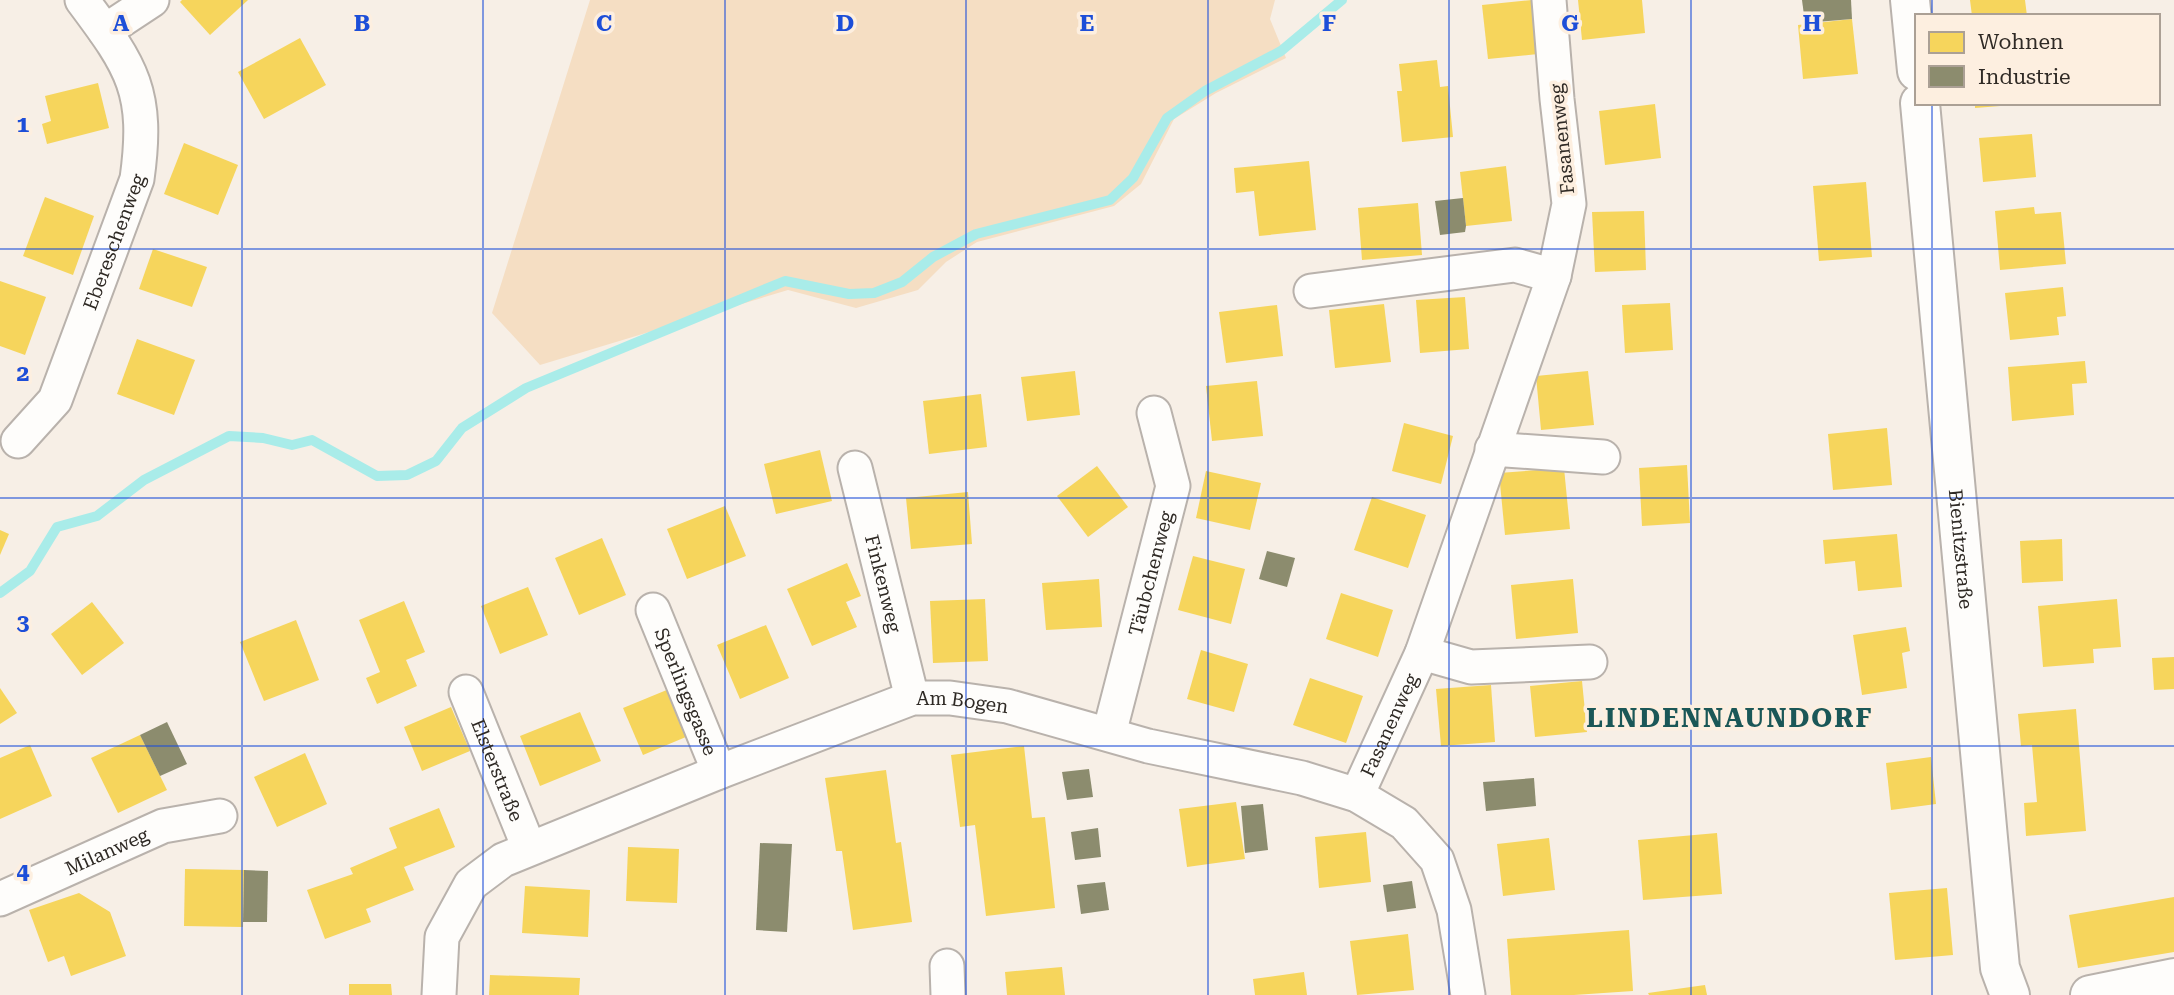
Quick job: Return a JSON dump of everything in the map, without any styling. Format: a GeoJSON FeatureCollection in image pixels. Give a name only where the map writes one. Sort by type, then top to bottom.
{"type":"FeatureCollection","features":[{"type":"Feature","properties":{"kind":"street","name":"Ebereschenweg"},"geometry":{"type":"LineString","coordinates":[[18,441],[55,400],[137,179],[141,147],[140,102],[132,74],[82,0]]}},
{"type":"Feature","properties":{"kind":"street"},"geometry":{"type":"LineString","coordinates":[[105,31],[152,0]]}},
{"type":"Feature","properties":{"kind":"street","name":"Fasanenweg"},"geometry":{"type":"LineString","coordinates":[[1357,795],[1422,653],[1553,276],[1569,204],[1549,0]]}},
{"type":"Feature","properties":{"kind":"street"},"geometry":{"type":"LineString","coordinates":[[1910,0],[1915,51]]}},
{"type":"Feature","properties":{"kind":"street","name":"Bienitzstraße"},"geometry":{"type":"LineString","coordinates":[[1920,105],[2000,968],[2010,995]]}},
{"type":"Feature","properties":{"kind":"street"},"geometry":{"type":"LineString","coordinates":[[1311,291],[1515,265],[1553,276]]}},
{"type":"Feature","properties":{"kind":"street","name":"Täubchenweg"},"geometry":{"type":"LineString","coordinates":[[1109,734],[1173,486],[1154,413]]}},
{"type":"Feature","properties":{"kind":"street"},"geometry":{"type":"LineString","coordinates":[[1492,449],[1603,457]]}},
{"type":"Feature","properties":{"kind":"street","name":"Finkenweg"},"geometry":{"type":"LineString","coordinates":[[855,468],[912,698]]}},
{"type":"Feature","properties":{"kind":"street","name":"Sperlingsgasse"},"geometry":{"type":"LineString","coordinates":[[653,610],[719,772]]}},
{"type":"Feature","properties":{"kind":"street","name":"Fasanenweg"},"geometry":{"type":"LineString","coordinates":[[1422,653],[1471,667],[1590,662]]}},
{"type":"Feature","properties":{"kind":"street","name":"Elsterstraße"},"geometry":{"type":"LineString","coordinates":[[466,692],[529,848]]}},
{"type":"Feature","properties":{"kind":"street","name":"Am Bogen"},"geometry":{"type":"LineString","coordinates":[[439,995],[442,937],[471,884],[503,860],[719,772],[912,698],[950,698],[1007,706],[1148,746],[1303,779],[1357,795],[1404,822],[1437,860],[1454,910],[1468,995]]}},
{"type":"Feature","properties":{"kind":"street","name":"Milanweg"},"geometry":{"type":"LineString","coordinates":[[0,899],[163,827],[220,816]]}},
{"type":"Feature","properties":{"kind":"street"},"geometry":{"type":"LineString","coordinates":[[2090,995],[2174,978]]}},
{"type":"Feature","properties":{"kind":"shaded area"},"geometry":{"type":"Polygon","coordinates":[[[590,0],[1275,0],[1270,19],[1286,58],[1216,93],[1174,119],[1141,184],[1114,206],[977,242],[946,262],[918,290],[856,308],[788,290],[540,365],[492,313],[590,0]]]}},
{"type":"Feature","properties":{"kind":"building: Wohnen"},"geometry":{"type":"Polygon","coordinates":[[[248,0],[210,35],[180,2],[248,0]]]}},
{"type":"Feature","properties":{"kind":"building: Wohnen"},"geometry":{"type":"Polygon","coordinates":[[[1532,0],[1538,54],[1488,59],[1482,5],[1532,0]]]}},
{"type":"Feature","properties":{"kind":"building: Wohnen"},"geometry":{"type":"Polygon","coordinates":[[[1578,0],[1642,0],[1645,33],[1582,40],[1578,0]]]}},
{"type":"Feature","properties":{"kind":"building: Wohnen"},"geometry":{"type":"Polygon","coordinates":[[[1970,0],[2025,0],[2027,14],[1972,14],[1970,0]]]}},
{"type":"Feature","properties":{"kind":"building: Wohnen"},"geometry":{"type":"Polygon","coordinates":[[[1852,19],[1858,74],[1803,79],[1798,25],[1852,19]]]}},
{"type":"Feature","properties":{"kind":"building: Wohnen"},"geometry":{"type":"Polygon","coordinates":[[[300,38],[326,85],[264,119],[238,72],[300,38]]]}},
{"type":"Feature","properties":{"kind":"building: Wohnen"},"geometry":{"type":"Polygon","coordinates":[[[1437,60],[1440,87],[1448,86],[1453,137],[1402,142],[1397,91],[1402,91],[1399,64],[1437,60]]]}},
{"type":"Feature","properties":{"kind":"building: Wohnen"},"geometry":{"type":"Polygon","coordinates":[[[98,83],[109,128],[47,144],[42,124],[51,121],[45,96],[98,83]]]}},
{"type":"Feature","properties":{"kind":"building: Wohnen"},"geometry":{"type":"Polygon","coordinates":[[[1655,104],[1661,158],[1605,165],[1599,111],[1655,104]]]}},
{"type":"Feature","properties":{"kind":"building: Wohnen"},"geometry":{"type":"Polygon","coordinates":[[[1975,105],[2013,105],[1975,108],[1975,105]]]}},
{"type":"Feature","properties":{"kind":"building: Wohnen"},"geometry":{"type":"Polygon","coordinates":[[[2032,134],[2036,177],[1983,182],[1979,138],[2032,134]]]}},
{"type":"Feature","properties":{"kind":"building: Wohnen"},"geometry":{"type":"Polygon","coordinates":[[[184,143],[238,165],[218,215],[164,194],[184,143]]]}},
{"type":"Feature","properties":{"kind":"building: Wohnen"},"geometry":{"type":"Polygon","coordinates":[[[1309,161],[1316,230],[1259,236],[1254,191],[1236,193],[1234,168],[1309,161]]]}},
{"type":"Feature","properties":{"kind":"building: Wohnen"},"geometry":{"type":"Polygon","coordinates":[[[1506,166],[1512,221],[1466,226],[1460,172],[1506,166]]]}},
{"type":"Feature","properties":{"kind":"building: Wohnen"},"geometry":{"type":"Polygon","coordinates":[[[1866,182],[1872,257],[1819,261],[1813,186],[1866,182]]]}},
{"type":"Feature","properties":{"kind":"building: Wohnen"},"geometry":{"type":"Polygon","coordinates":[[[45,197],[94,216],[73,275],[23,256],[45,197]]]}},
{"type":"Feature","properties":{"kind":"building: Wohnen"},"geometry":{"type":"Polygon","coordinates":[[[1418,203],[1422,255],[1362,260],[1358,208],[1418,203]]]}},
{"type":"Feature","properties":{"kind":"building: Wohnen"},"geometry":{"type":"Polygon","coordinates":[[[2034,207],[2035,214],[2061,212],[2066,264],[2000,270],[1995,211],[2034,207]]]}},
{"type":"Feature","properties":{"kind":"building: Wohnen"},"geometry":{"type":"Polygon","coordinates":[[[1644,211],[1646,270],[1595,272],[1592,212],[1644,211]]]}},
{"type":"Feature","properties":{"kind":"building: Wohnen"},"geometry":{"type":"Polygon","coordinates":[[[153,249],[207,267],[192,307],[139,289],[153,249]]]}},
{"type":"Feature","properties":{"kind":"building: Wohnen"},"geometry":{"type":"Polygon","coordinates":[[[0,281],[46,297],[25,355],[0,346],[0,281]]]}},
{"type":"Feature","properties":{"kind":"building: Wohnen"},"geometry":{"type":"Polygon","coordinates":[[[2063,287],[2066,316],[2057,317],[2059,335],[2010,340],[2005,293],[2063,287]]]}},
{"type":"Feature","properties":{"kind":"building: Wohnen"},"geometry":{"type":"Polygon","coordinates":[[[1465,297],[1469,349],[1420,353],[1416,300],[1465,297]]]}},
{"type":"Feature","properties":{"kind":"building: Wohnen"},"geometry":{"type":"Polygon","coordinates":[[[1670,303],[1673,350],[1625,353],[1622,305],[1670,303]]]}},
{"type":"Feature","properties":{"kind":"building: Wohnen"},"geometry":{"type":"Polygon","coordinates":[[[1384,304],[1391,362],[1335,368],[1329,310],[1384,304]]]}},
{"type":"Feature","properties":{"kind":"building: Wohnen"},"geometry":{"type":"Polygon","coordinates":[[[1277,305],[1283,356],[1226,363],[1219,312],[1277,305]]]}},
{"type":"Feature","properties":{"kind":"building: Wohnen"},"geometry":{"type":"Polygon","coordinates":[[[137,339],[195,360],[174,415],[117,394],[137,339]]]}},
{"type":"Feature","properties":{"kind":"building: Wohnen"},"geometry":{"type":"Polygon","coordinates":[[[2085,361],[2087,383],[2072,384],[2074,415],[2012,421],[2008,367],[2085,361]]]}},
{"type":"Feature","properties":{"kind":"building: Wohnen"},"geometry":{"type":"Polygon","coordinates":[[[1075,371],[1080,415],[1027,421],[1021,377],[1075,371]]]}},
{"type":"Feature","properties":{"kind":"building: Wohnen"},"geometry":{"type":"Polygon","coordinates":[[[1588,371],[1594,425],[1541,430],[1536,376],[1588,371]]]}},
{"type":"Feature","properties":{"kind":"building: Wohnen"},"geometry":{"type":"Polygon","coordinates":[[[1257,381],[1263,436],[1212,441],[1206,386],[1257,381]]]}},
{"type":"Feature","properties":{"kind":"building: Wohnen"},"geometry":{"type":"Polygon","coordinates":[[[981,394],[987,447],[929,454],[923,401],[981,394]]]}},
{"type":"Feature","properties":{"kind":"building: Wohnen"},"geometry":{"type":"Polygon","coordinates":[[[1404,423],[1453,436],[1441,484],[1392,471],[1404,423]]]}},
{"type":"Feature","properties":{"kind":"building: Wohnen"},"geometry":{"type":"Polygon","coordinates":[[[1887,428],[1892,485],[1833,490],[1828,434],[1887,428]]]}},
{"type":"Feature","properties":{"kind":"building: Wohnen"},"geometry":{"type":"Polygon","coordinates":[[[820,450],[832,501],[776,514],[764,464],[820,450]]]}},
{"type":"Feature","properties":{"kind":"building: Wohnen"},"geometry":{"type":"Polygon","coordinates":[[[1687,465],[1690,523],[1642,526],[1639,468],[1687,465]]]}},
{"type":"Feature","properties":{"kind":"building: Wohnen"},"geometry":{"type":"Polygon","coordinates":[[[1097,466],[1128,507],[1088,537],[1057,496],[1097,466]]]}},
{"type":"Feature","properties":{"kind":"building: Wohnen"},"geometry":{"type":"Polygon","coordinates":[[[1564,468],[1570,529],[1505,535],[1499,473],[1564,468]]]}},
{"type":"Feature","properties":{"kind":"building: Wohnen"},"geometry":{"type":"Polygon","coordinates":[[[1206,471],[1261,483],[1250,530],[1196,518],[1206,471]]]}},
{"type":"Feature","properties":{"kind":"building: Wohnen"},"geometry":{"type":"Polygon","coordinates":[[[968,492],[972,544],[911,549],[906,498],[968,492]]]}},
{"type":"Feature","properties":{"kind":"building: Wohnen"},"geometry":{"type":"Polygon","coordinates":[[[1372,497],[1426,515],[1408,568],[1354,550],[1372,497]]]}},
{"type":"Feature","properties":{"kind":"building: Wohnen"},"geometry":{"type":"Polygon","coordinates":[[[725,506],[746,556],[687,579],[667,529],[725,506]]]}},
{"type":"Feature","properties":{"kind":"building: Wohnen"},"geometry":{"type":"Polygon","coordinates":[[[0,530],[9,534],[0,555],[0,530]]]}},
{"type":"Feature","properties":{"kind":"building: Wohnen"},"geometry":{"type":"Polygon","coordinates":[[[1897,534],[1902,587],[1858,591],[1855,561],[1825,564],[1823,540],[1897,534]]]}},
{"type":"Feature","properties":{"kind":"building: Wohnen"},"geometry":{"type":"Polygon","coordinates":[[[602,538],[626,595],[579,615],[555,558],[602,538]]]}},
{"type":"Feature","properties":{"kind":"building: Wohnen"},"geometry":{"type":"Polygon","coordinates":[[[2062,539],[2063,581],[2022,583],[2020,541],[2062,539]]]}},
{"type":"Feature","properties":{"kind":"building: Wohnen"},"geometry":{"type":"Polygon","coordinates":[[[1193,556],[1245,569],[1231,624],[1178,610],[1193,556]]]}},
{"type":"Feature","properties":{"kind":"building: Wohnen"},"geometry":{"type":"Polygon","coordinates":[[[847,563],[861,596],[846,602],[857,627],[812,646],[787,589],[847,563]]]}},
{"type":"Feature","properties":{"kind":"building: Wohnen"},"geometry":{"type":"Polygon","coordinates":[[[1099,579],[1102,627],[1046,630],[1042,583],[1099,579]]]}},
{"type":"Feature","properties":{"kind":"building: Wohnen"},"geometry":{"type":"Polygon","coordinates":[[[1573,579],[1578,633],[1516,639],[1511,585],[1573,579]]]}},
{"type":"Feature","properties":{"kind":"building: Wohnen"},"geometry":{"type":"Polygon","coordinates":[[[528,587],[548,635],[500,654],[481,606],[528,587]]]}},
{"type":"Feature","properties":{"kind":"building: Wohnen"},"geometry":{"type":"Polygon","coordinates":[[[1341,593],[1393,610],[1378,657],[1326,639],[1341,593]]]}},
{"type":"Feature","properties":{"kind":"building: Wohnen"},"geometry":{"type":"Polygon","coordinates":[[[985,599],[988,661],[933,663],[930,601],[985,599]]]}},
{"type":"Feature","properties":{"kind":"building: Wohnen"},"geometry":{"type":"Polygon","coordinates":[[[2117,599],[2121,647],[2093,649],[2094,663],[2043,667],[2038,606],[2117,599]]]}},
{"type":"Feature","properties":{"kind":"building: Wohnen"},"geometry":{"type":"Polygon","coordinates":[[[404,601],[425,652],[406,660],[417,686],[377,704],[366,678],[380,672],[359,620],[404,601]]]}},
{"type":"Feature","properties":{"kind":"building: Wohnen"},"geometry":{"type":"Polygon","coordinates":[[[92,602],[124,643],[82,675],[51,634],[92,602]]]}},
{"type":"Feature","properties":{"kind":"building: Wohnen"},"geometry":{"type":"Polygon","coordinates":[[[296,620],[319,680],[264,701],[240,642],[296,620]]]}},
{"type":"Feature","properties":{"kind":"building: Wohnen"},"geometry":{"type":"Polygon","coordinates":[[[766,625],[789,678],[740,699],[717,645],[766,625]]]}},
{"type":"Feature","properties":{"kind":"building: Wohnen"},"geometry":{"type":"Polygon","coordinates":[[[1906,627],[1910,651],[1902,653],[1907,688],[1862,695],[1853,635],[1906,627]]]}},
{"type":"Feature","properties":{"kind":"building: Wohnen"},"geometry":{"type":"Polygon","coordinates":[[[1201,650],[1248,664],[1234,712],[1187,699],[1201,650]]]}},
{"type":"Feature","properties":{"kind":"building: Wohnen"},"geometry":{"type":"Polygon","coordinates":[[[2174,657],[2174,689],[2154,690],[2152,658],[2174,657]]]}},
{"type":"Feature","properties":{"kind":"building: Wohnen"},"geometry":{"type":"Polygon","coordinates":[[[1310,678],[1363,696],[1346,743],[1293,725],[1310,678]]]}},
{"type":"Feature","properties":{"kind":"building: Wohnen"},"geometry":{"type":"Polygon","coordinates":[[[1582,681],[1587,732],[1535,737],[1530,686],[1582,681]]]}},
{"type":"Feature","properties":{"kind":"building: Wohnen"},"geometry":{"type":"Polygon","coordinates":[[[1491,685],[1495,742],[1441,746],[1436,689],[1491,685]]]}},
{"type":"Feature","properties":{"kind":"building: Wohnen"},"geometry":{"type":"Polygon","coordinates":[[[674,687],[693,734],[643,755],[623,708],[674,687]]]}},
{"type":"Feature","properties":{"kind":"building: Wohnen"},"geometry":{"type":"Polygon","coordinates":[[[0,688],[17,713],[0,724],[0,688]]]}},
{"type":"Feature","properties":{"kind":"building: Wohnen"},"geometry":{"type":"Polygon","coordinates":[[[451,707],[470,751],[422,771],[404,727],[451,707]]]}},
{"type":"Feature","properties":{"kind":"building: Wohnen"},"geometry":{"type":"Polygon","coordinates":[[[2076,709],[2086,831],[2026,836],[2024,803],[2037,802],[2032,745],[2021,746],[2018,714],[2076,709]]]}},
{"type":"Feature","properties":{"kind":"building: Wohnen"},"geometry":{"type":"Polygon","coordinates":[[[580,712],[601,761],[540,786],[520,736],[580,712]]]}},
{"type":"Feature","properties":{"kind":"building: Wohnen"},"geometry":{"type":"Polygon","coordinates":[[[140,735],[167,790],[118,813],[91,758],[140,735]]]}},
{"type":"Feature","properties":{"kind":"building: Wohnen"},"geometry":{"type":"Polygon","coordinates":[[[30,745],[52,796],[0,819],[0,758],[30,745]]]}},
{"type":"Feature","properties":{"kind":"building: Wohnen"},"geometry":{"type":"Polygon","coordinates":[[[1024,746],[1032,818],[1045,817],[1055,908],[986,916],[975,825],[960,827],[951,755],[1024,746]]]}},
{"type":"Feature","properties":{"kind":"building: Wohnen"},"geometry":{"type":"Polygon","coordinates":[[[305,753],[327,804],[277,827],[254,777],[305,753]]]}},
{"type":"Feature","properties":{"kind":"building: Wohnen"},"geometry":{"type":"Polygon","coordinates":[[[1931,757],[1936,804],[1891,810],[1886,763],[1931,757]]]}},
{"type":"Feature","properties":{"kind":"building: Wohnen"},"geometry":{"type":"Polygon","coordinates":[[[886,770],[896,843],[901,842],[912,922],[853,930],[842,851],[836,851],[825,778],[886,770]]]}},
{"type":"Feature","properties":{"kind":"building: Wohnen"},"geometry":{"type":"Polygon","coordinates":[[[1236,802],[1245,859],[1187,867],[1179,809],[1236,802]]]}},
{"type":"Feature","properties":{"kind":"building: Wohnen"},"geometry":{"type":"Polygon","coordinates":[[[439,808],[455,847],[404,867],[414,890],[366,909],[371,922],[325,939],[307,890],[353,874],[350,868],[397,848],[389,828],[439,808]]]}},
{"type":"Feature","properties":{"kind":"building: Wohnen"},"geometry":{"type":"Polygon","coordinates":[[[1366,832],[1371,882],[1319,888],[1315,837],[1366,832]]]}},
{"type":"Feature","properties":{"kind":"building: Wohnen"},"geometry":{"type":"Polygon","coordinates":[[[1717,833],[1722,894],[1643,900],[1638,840],[1717,833]]]}},
{"type":"Feature","properties":{"kind":"building: Wohnen"},"geometry":{"type":"Polygon","coordinates":[[[1549,838],[1555,890],[1503,896],[1497,844],[1549,838]]]}},
{"type":"Feature","properties":{"kind":"building: Wohnen"},"geometry":{"type":"Polygon","coordinates":[[[628,847],[679,849],[677,903],[626,901],[628,847]]]}},
{"type":"Feature","properties":{"kind":"building: Wohnen"},"geometry":{"type":"Polygon","coordinates":[[[185,869],[244,870],[243,927],[184,926],[185,869]]]}},
{"type":"Feature","properties":{"kind":"building: Wohnen"},"geometry":{"type":"Polygon","coordinates":[[[525,886],[590,890],[588,937],[522,933],[525,886]]]}},
{"type":"Feature","properties":{"kind":"building: Wohnen"},"geometry":{"type":"Polygon","coordinates":[[[1947,888],[1953,955],[1895,960],[1889,893],[1947,888]]]}},
{"type":"Feature","properties":{"kind":"building: Wohnen"},"geometry":{"type":"Polygon","coordinates":[[[79,893],[110,912],[126,956],[71,976],[64,956],[48,962],[29,910],[79,893]]]}},
{"type":"Feature","properties":{"kind":"building: Wohnen"},"geometry":{"type":"Polygon","coordinates":[[[2174,897],[2174,952],[2078,968],[2069,915],[2174,897]]]}},
{"type":"Feature","properties":{"kind":"building: Wohnen"},"geometry":{"type":"Polygon","coordinates":[[[1629,930],[1633,991],[1511,995],[1507,939],[1629,930]]]}},
{"type":"Feature","properties":{"kind":"building: Wohnen"},"geometry":{"type":"Polygon","coordinates":[[[1408,934],[1414,990],[1357,995],[1350,941],[1408,934]]]}},
{"type":"Feature","properties":{"kind":"building: Wohnen"},"geometry":{"type":"Polygon","coordinates":[[[1062,967],[1065,995],[1007,995],[1005,972],[1062,967]]]}},
{"type":"Feature","properties":{"kind":"building: Wohnen"},"geometry":{"type":"Polygon","coordinates":[[[1304,972],[1307,995],[1255,995],[1253,979],[1304,972]]]}},
{"type":"Feature","properties":{"kind":"building: Wohnen"},"geometry":{"type":"Polygon","coordinates":[[[490,975],[580,978],[579,995],[489,995],[490,975]]]}},
{"type":"Feature","properties":{"kind":"building: Wohnen"},"geometry":{"type":"Polygon","coordinates":[[[349,984],[391,984],[392,995],[349,995],[349,984]]]}},
{"type":"Feature","properties":{"kind":"building: Wohnen"},"geometry":{"type":"Polygon","coordinates":[[[1705,985],[1707,995],[1648,993],[1705,985]]]}},
{"type":"Feature","properties":{"kind":"building: Industrie"},"geometry":{"type":"Polygon","coordinates":[[[1802,0],[1851,0],[1852,19],[1805,23],[1802,0]]]}},
{"type":"Feature","properties":{"kind":"building: Industrie"},"geometry":{"type":"Polygon","coordinates":[[[1463,198],[1465,232],[1440,235],[1435,201],[1463,198]]]}},
{"type":"Feature","properties":{"kind":"building: Industrie"},"geometry":{"type":"Polygon","coordinates":[[[1267,551],[1295,558],[1287,587],[1259,579],[1267,551]]]}},
{"type":"Feature","properties":{"kind":"building: Industrie"},"geometry":{"type":"Polygon","coordinates":[[[167,722],[187,764],[160,776],[140,735],[167,722]]]}},
{"type":"Feature","properties":{"kind":"building: Industrie"},"geometry":{"type":"Polygon","coordinates":[[[1089,769],[1093,797],[1067,800],[1062,772],[1089,769]]]}},
{"type":"Feature","properties":{"kind":"building: Industrie"},"geometry":{"type":"Polygon","coordinates":[[[1534,778],[1536,806],[1486,811],[1483,782],[1534,778]]]}},
{"type":"Feature","properties":{"kind":"building: Industrie"},"geometry":{"type":"Polygon","coordinates":[[[1263,804],[1268,850],[1245,853],[1241,806],[1263,804]]]}},
{"type":"Feature","properties":{"kind":"building: Industrie"},"geometry":{"type":"Polygon","coordinates":[[[1098,828],[1101,857],[1075,860],[1071,832],[1098,828]]]}},
{"type":"Feature","properties":{"kind":"building: Industrie"},"geometry":{"type":"Polygon","coordinates":[[[760,843],[792,844],[787,932],[756,930],[760,843]]]}},
{"type":"Feature","properties":{"kind":"building: Industrie"},"geometry":{"type":"Polygon","coordinates":[[[244,870],[268,871],[267,922],[243,922],[244,870]]]}},
{"type":"Feature","properties":{"kind":"building: Industrie"},"geometry":{"type":"Polygon","coordinates":[[[1412,881],[1416,908],[1387,912],[1383,885],[1412,881]]]}},
{"type":"Feature","properties":{"kind":"building: Industrie"},"geometry":{"type":"Polygon","coordinates":[[[1105,882],[1109,910],[1081,914],[1077,885],[1105,882]]]}},
{"type":"Feature","properties":{"kind":"waterway"},"geometry":{"type":"LineString","coordinates":[[0,593],[30,571],[57,527],[97,516],[144,480],[229,436],[263,438],[292,445],[312,440],[377,476],[407,475],[436,461],[462,428],[526,388],[785,281],[849,294],[874,293],[902,282],[933,257],[976,234],[1110,200],[1133,178],[1167,118],[1205,91],[1281,51],[1342,0]]}},
{"type":"Feature","properties":{"kind":"district","name":"LINDENNAUNDORF"},"geometry":{"type":"Point","coordinates":[1730,718]}}]}
